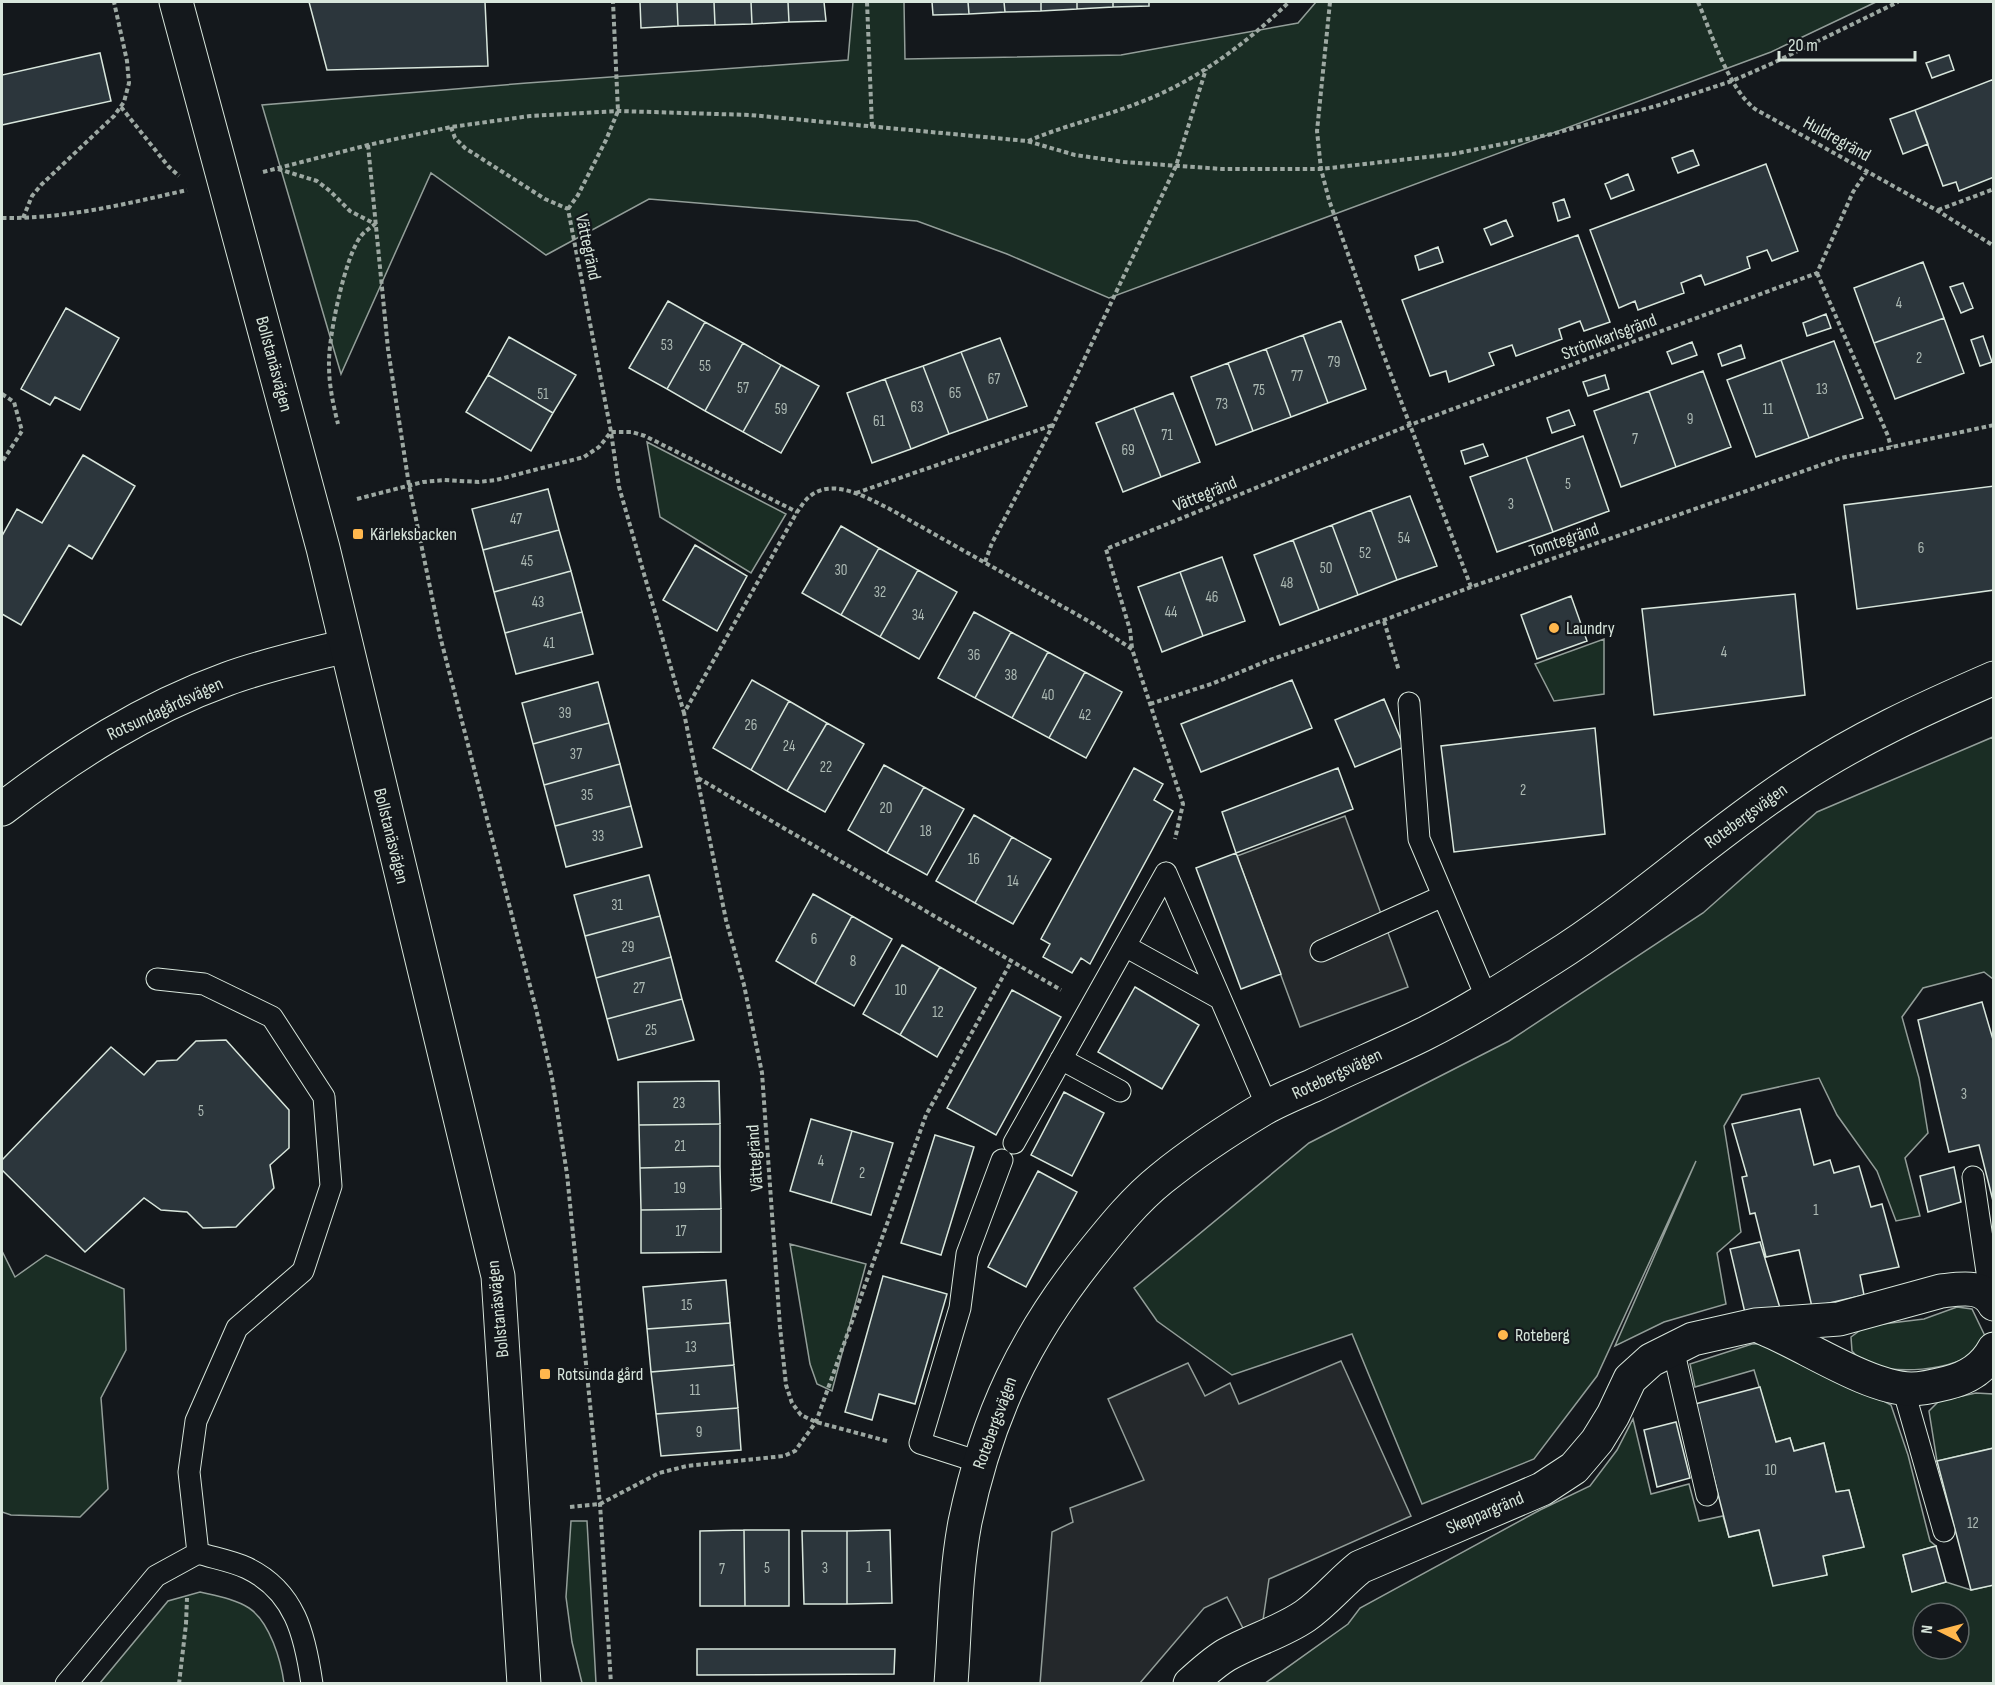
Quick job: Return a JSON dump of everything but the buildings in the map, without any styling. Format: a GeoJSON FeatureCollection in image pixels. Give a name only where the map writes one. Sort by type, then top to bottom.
{"type":"FeatureCollection","features":[{"type":"Feature","properties":{"kind":"street","name":"Bollstanäsvägen"},"geometry":{"type":"LineString","coordinates":[[176,2],[323,548],[498,1276],[524,1683]]}},
{"type":"Feature","properties":{"kind":"street","name":"Rotsundagårdsvägen"},"geometry":{"type":"LineString","coordinates":[[2,809],[32,785],[103,737],[168,703],[227,679],[346,646]]}},
{"type":"Feature","properties":{"kind":"street","name":"Rotebergsvägen"},"geometry":{"type":"LineString","coordinates":[[951,1683],[958,1575],[964,1525],[979,1462],[994,1415],[1020,1357],[1049,1310],[1118,1221],[1160,1180],[1216,1138],[1267,1107],[1426,1033],[1556,957],[1631,904],[1715,837],[1795,780],[1916,712],[1994,678]]}},
{"type":"Feature","properties":{"kind":"street","name":"Skeppargränd"},"geometry":{"type":"LineString","coordinates":[[1190,1683],[1226,1655],[1284,1629],[1304,1617],[1323,1603],[1343,1581],[1360,1567],[1542,1489],[1574,1468],[1597,1441],[1613,1415],[1630,1379],[1651,1360],[1693,1339],[1755,1325],[1839,1319],[1956,1289],[1983,1292],[1992,1302]]}},
{"type":"Feature","properties":{"kind":"street"},"geometry":{"type":"LineString","coordinates":[[1755,1325],[1785,1337],[1853,1372],[1904,1388],[1930,1388],[1958,1381],[1981,1367],[1993,1351]]}},
{"type":"Feature","properties":{"kind":"lane"},"geometry":{"type":"LineString","coordinates":[[1409,703],[1419,839],[1487,999]]}},
{"type":"Feature","properties":{"kind":"lane"},"geometry":{"type":"LineString","coordinates":[[979,1462],[920,1443],[960,1308],[967,1254],[1008,1151],[1166,873]]}},
{"type":"Feature","properties":{"kind":"lane"},"geometry":{"type":"LineString","coordinates":[[1166,873],[1267,1107]]}},
{"type":"Feature","properties":{"kind":"lane"},"geometry":{"type":"LineString","coordinates":[[1321,951],[1443,896]]}},
{"type":"Feature","properties":{"kind":"lane"},"geometry":{"type":"LineString","coordinates":[[1125,946],[1219,998]]}},
{"type":"Feature","properties":{"kind":"lane"},"geometry":{"type":"LineString","coordinates":[[157,979],[204,984],[272,1017],[324,1097],[331,1186],[303,1271],[237,1328],[196,1421],[189,1472],[198,1553]]}},
{"type":"Feature","properties":{"kind":"lane"},"geometry":{"type":"LineString","coordinates":[[1061,1059],[1120,1091]]}},
{"type":"Feature","properties":{"kind":"lane"},"geometry":{"type":"LineString","coordinates":[[1973,1177],[1992,1302]]}},
{"type":"Feature","properties":{"kind":"lane"},"geometry":{"type":"LineString","coordinates":[[1673,1349],[1707,1495]]}},
{"type":"Feature","properties":{"kind":"lane"},"geometry":{"type":"LineString","coordinates":[[1904,1388],[1944,1531]]}},
{"type":"Feature","properties":{"kind":"lane"},"geometry":{"type":"LineString","coordinates":[[66,1683],[156,1576],[198,1553],[246,1568],[272,1584],[294,1611],[307,1648],[312,1683]]}},
{"type":"Feature","properties":{"kind":"path"},"geometry":{"type":"LineString","coordinates":[[23,218],[32,196],[40,185],[114,116],[124,102],[129,83],[127,61],[114,2]]}},
{"type":"Feature","properties":{"kind":"path"},"geometry":{"type":"LineString","coordinates":[[568,209],[578,195],[618,111],[613,2]]}},
{"type":"Feature","properties":{"kind":"path"},"geometry":{"type":"LineString","coordinates":[[867,2],[872,127]]}},
{"type":"Feature","properties":{"kind":"path"},"geometry":{"type":"LineString","coordinates":[[1027,141],[1142,102],[1175,87],[1206,69],[1289,2]]}},
{"type":"Feature","properties":{"kind":"path"},"geometry":{"type":"LineString","coordinates":[[1330,2],[1317,131],[1321,169],[1329,200],[1471,587]]}},
{"type":"Feature","properties":{"kind":"path","name":"Huldregränd"},"geometry":{"type":"LineString","coordinates":[[1698,2],[1732,81],[1740,96],[1755,109],[1938,211],[1994,246]]}},
{"type":"Feature","properties":{"kind":"path"},"geometry":{"type":"LineString","coordinates":[[254,174],[451,127],[530,116],[618,111],[750,115],[1027,141],[1075,155],[1125,162],[1222,169],[1321,169],[1453,154],[1552,134],[1656,106],[1732,81],[1898,2]]}},
{"type":"Feature","properties":{"kind":"path"},"geometry":{"type":"LineString","coordinates":[[984,562],[1053,425],[1176,166],[1206,69]]}},
{"type":"Feature","properties":{"kind":"path"},"geometry":{"type":"LineString","coordinates":[[2,218],[76,213],[193,189],[168,165],[121,107]]}},
{"type":"Feature","properties":{"kind":"path","name":"Vättegränd"},"geometry":{"type":"LineString","coordinates":[[451,127],[455,138],[465,148],[545,199],[568,209],[611,432],[619,487],[684,713],[726,920],[744,985],[762,1073],[779,1316],[786,1385],[792,1403],[801,1415],[816,1422],[893,1442],[920,1443]]}},
{"type":"Feature","properties":{"kind":"path"},"geometry":{"type":"LineString","coordinates":[[368,145],[392,379],[409,485],[440,636],[552,1078],[567,1174],[600,1504],[611,1683]]}},
{"type":"Feature","properties":{"kind":"path"},"geometry":{"type":"LineString","coordinates":[[276,168],[316,181],[350,211],[375,224]]}},
{"type":"Feature","properties":{"kind":"path"},"geometry":{"type":"LineString","coordinates":[[1867,171],[1853,192],[1817,273],[1891,447]]}},
{"type":"Feature","properties":{"kind":"path"},"geometry":{"type":"LineString","coordinates":[[1938,211],[1994,189]]}},
{"type":"Feature","properties":{"kind":"path"},"geometry":{"type":"LineString","coordinates":[[338,424],[331,393],[329,363],[332,335],[352,253],[360,237],[375,224]]}},
{"type":"Feature","properties":{"kind":"path","name":"Strömkarlsgränd"},"geometry":{"type":"LineString","coordinates":[[1410,425],[1817,273]]}},
{"type":"Feature","properties":{"kind":"path"},"geometry":{"type":"LineString","coordinates":[[2,394],[14,402],[22,431],[2,462]]}},
{"type":"Feature","properties":{"kind":"path"},"geometry":{"type":"LineString","coordinates":[[856,493],[1053,425]]}},
{"type":"Feature","properties":{"kind":"path","name":"Vättegränd"},"geometry":{"type":"LineString","coordinates":[[1166,873],[1183,804],[1132,649],[1130,630],[1106,549],[1410,425]]}},
{"type":"Feature","properties":{"kind":"path","name":"Tomtegränd"},"geometry":{"type":"LineString","coordinates":[[1150,704],[1471,587],[1841,458],[1994,425]]}},
{"type":"Feature","properties":{"kind":"path"},"geometry":{"type":"LineString","coordinates":[[357,499],[409,485],[444,480],[479,482],[496,480],[584,457],[598,447],[611,432],[632,432],[645,436],[797,512]]}},
{"type":"Feature","properties":{"kind":"path"},"geometry":{"type":"LineString","coordinates":[[684,713],[797,512],[809,496],[830,488],[856,493],[888,508],[1092,623],[1132,649]]}},
{"type":"Feature","properties":{"kind":"path"},"geometry":{"type":"LineString","coordinates":[[1384,620],[1409,703]]}},
{"type":"Feature","properties":{"kind":"path"},"geometry":{"type":"LineString","coordinates":[[698,778],[1090,1007]]}},
{"type":"Feature","properties":{"kind":"path"},"geometry":{"type":"LineString","coordinates":[[570,1507],[600,1504],[659,1473],[687,1466],[784,1456],[795,1450],[816,1422],[926,1115],[1011,962]]}},
{"type":"Feature","properties":{"kind":"path"},"geometry":{"type":"LineString","coordinates":[[179,1683],[186,1624],[187,1580],[198,1553]]}},
{"type":"Feature","properties":{"kind":"green space"},"geometry":{"type":"Polygon","coordinates":[[[853,2],[904,2],[905,59],[1121,55],[1298,23],[1316,2],[1876,2],[1771,52],[1109,298],[1007,254],[917,221],[649,199],[546,255],[431,173],[341,374],[262,105],[848,60],[853,2]]]}},
{"type":"Feature","properties":{"kind":"green space"},"geometry":{"type":"Polygon","coordinates":[[[647,442],[786,514],[751,573],[660,517],[647,442]]]}},
{"type":"Feature","properties":{"kind":"green space"},"geometry":{"type":"Polygon","coordinates":[[[1604,639],[1604,694],[1554,701],[1535,664],[1604,639]]]}},
{"type":"Feature","properties":{"kind":"green space"},"geometry":{"type":"Polygon","coordinates":[[[1993,737],[1993,979],[1984,972],[1923,988],[1902,1017],[1919,1078],[1928,1133],[1905,1158],[1920,1216],[1896,1221],[1877,1171],[1837,1115],[1819,1078],[1742,1095],[1724,1126],[1741,1232],[1717,1253],[1726,1304],[1664,1322],[1615,1346],[1696,1161],[1597,1376],[1534,1459],[1422,1504],[1352,1334],[1232,1375],[1157,1321],[1134,1288],[1309,1143],[1509,1041],[1703,913],[1817,812],[1993,737]]]}},
{"type":"Feature","properties":{"kind":"green space"},"geometry":{"type":"Polygon","coordinates":[[[790,1244],[866,1264],[832,1391],[817,1384],[810,1364],[790,1244]]]}},
{"type":"Feature","properties":{"kind":"green space"},"geometry":{"type":"Polygon","coordinates":[[[2,1251],[15,1277],[46,1255],[124,1289],[126,1350],[101,1398],[108,1489],[80,1517],[11,1515],[2,1512],[2,1251]]]}},
{"type":"Feature","properties":{"kind":"green space"},"geometry":{"type":"Polygon","coordinates":[[[1957,1307],[1972,1309],[1985,1336],[1978,1348],[1969,1356],[1956,1362],[1922,1369],[1888,1369],[1862,1361],[1852,1351],[1851,1337],[1866,1326],[1924,1319],[1957,1307]]]}},
{"type":"Feature","properties":{"kind":"green space"},"geometry":{"type":"Polygon","coordinates":[[[1776,1343],[1891,1405],[1908,1455],[1930,1541],[1936,1546],[1903,1555],[1912,1591],[1946,1582],[1971,1590],[1993,1585],[1993,1683],[1264,1684],[1348,1624],[1360,1608],[1540,1510],[1590,1486],[1617,1450],[1633,1419],[1651,1494],[1689,1484],[1699,1521],[1723,1516],[1729,1537],[1759,1530],[1773,1585],[1827,1575],[1823,1556],[1864,1547],[1849,1490],[1836,1492],[1824,1443],[1794,1451],[1790,1438],[1776,1442],[1754,1370],[1695,1387],[1690,1364],[1752,1344],[1776,1343]]]}},
{"type":"Feature","properties":{"kind":"green space"},"geometry":{"type":"Polygon","coordinates":[[[1976,1393],[1993,1394],[1993,1448],[1937,1461],[1929,1411],[1939,1401],[1976,1393]]]}},
{"type":"Feature","properties":{"kind":"green space"},"geometry":{"type":"Polygon","coordinates":[[[571,1521],[587,1521],[596,1683],[582,1683],[572,1642],[566,1597],[571,1521]]]}},
{"type":"Feature","properties":{"kind":"green space"},"geometry":{"type":"Polygon","coordinates":[[[200,1592],[238,1602],[256,1614],[269,1632],[284,1683],[100,1683],[168,1601],[200,1592]]]}},
{"type":"Feature","properties":{"kind":"shaded area"},"geometry":{"type":"Polygon","coordinates":[[[1345,816],[1408,987],[1300,1027],[1237,856],[1345,816]]]}},
{"type":"Feature","properties":{"kind":"shaded area"},"geometry":{"type":"Polygon","coordinates":[[[1341,1361],[1411,1516],[1269,1579],[1262,1627],[1248,1638],[1227,1597],[1204,1608],[1140,1683],[1040,1684],[1052,1532],[1073,1522],[1070,1508],[1144,1480],[1108,1399],[1188,1363],[1205,1396],[1230,1383],[1239,1404],[1341,1361]]]}},
{"type":"Feature","properties":{"kind":"place","name":"Kärleksbacken"},"geometry":{"type":"Point","coordinates":[358,534]}},
{"type":"Feature","properties":{"kind":"place","name":"Laundry"},"geometry":{"type":"Point","coordinates":[1554,628]}},
{"type":"Feature","properties":{"kind":"place","name":"Roteberg"},"geometry":{"type":"Point","coordinates":[1503,1335]}},
{"type":"Feature","properties":{"kind":"place","name":"Rotsunda gård"},"geometry":{"type":"Point","coordinates":[545,1374]}}]}
